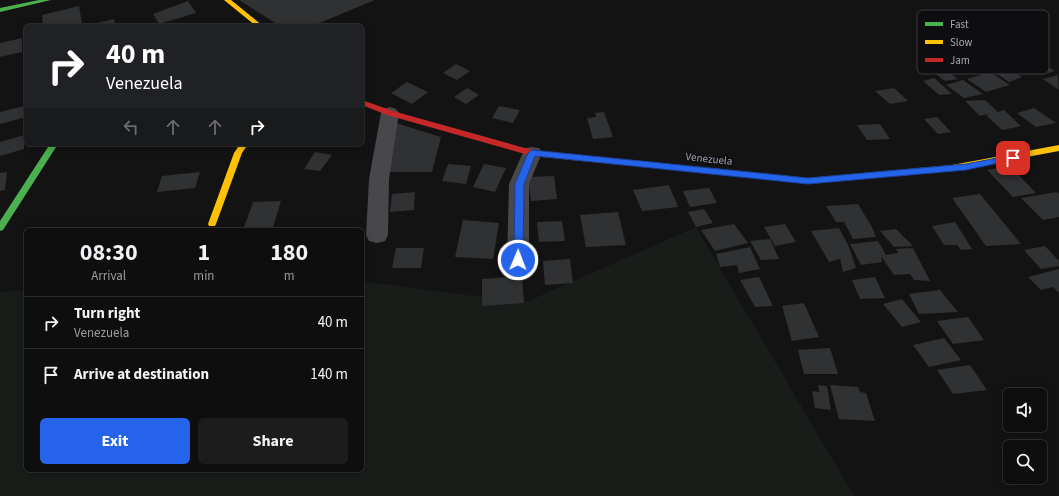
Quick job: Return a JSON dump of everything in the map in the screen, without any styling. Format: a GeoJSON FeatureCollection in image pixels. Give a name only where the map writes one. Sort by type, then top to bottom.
{"type":"FeatureCollection","features":[{"type":"Feature","properties":{"kind":"street"},"geometry":{"type":"LineString","coordinates":[[0,10],[48,0]]}},
{"type":"Feature","properties":{"kind":"street"},"geometry":{"type":"LineString","coordinates":[[227,0],[257,24]]}},
{"type":"Feature","properties":{"kind":"street","name":"Venezuela"},"geometry":{"type":"LineString","coordinates":[[364,103],[390,113],[532,153],[808,181],[966,167],[1059,148]]}},
{"type":"Feature","properties":{"kind":"street"},"geometry":{"type":"LineString","coordinates":[[377,235],[379,179],[390,113]]}},
{"type":"Feature","properties":{"kind":"street"},"geometry":{"type":"LineString","coordinates":[[0,228],[53,146]]}},
{"type":"Feature","properties":{"kind":"street"},"geometry":{"type":"LineString","coordinates":[[212,224],[238,153],[243,146]]}},
{"type":"Feature","properties":{"kind":"street"},"geometry":{"type":"LineString","coordinates":[[518,260],[519,184],[532,153]]}},
{"type":"Feature","properties":{"kind":"shaded area"},"geometry":{"type":"Polygon","coordinates":[[[696,227],[854,496],[0,496],[0,292],[24,290],[24,472],[364,472],[364,281],[524,303],[696,227]]]}},
{"type":"Feature","properties":{"kind":"building"},"geometry":{"type":"Polygon","coordinates":[[[239,0],[375,0],[317,24],[277,24],[239,0]]]}},
{"type":"Feature","properties":{"kind":"building"},"geometry":{"type":"Polygon","coordinates":[[[188,1],[196,13],[159,24],[153,14],[188,1]]]}},
{"type":"Feature","properties":{"kind":"building"},"geometry":{"type":"Polygon","coordinates":[[[79,6],[82,23],[43,24],[42,15],[79,6]]]}},
{"type":"Feature","properties":{"kind":"building"},"geometry":{"type":"Polygon","coordinates":[[[114,19],[115,24],[92,24],[114,19]]]}},
{"type":"Feature","properties":{"kind":"building"},"geometry":{"type":"Polygon","coordinates":[[[22,38],[22,52],[0,57],[0,43],[22,38]]]}},
{"type":"Feature","properties":{"kind":"building"},"geometry":{"type":"Polygon","coordinates":[[[456,64],[470,71],[457,80],[443,73],[456,64]]]}},
{"type":"Feature","properties":{"kind":"building"},"geometry":{"type":"Polygon","coordinates":[[[1049,67],[1055,71],[1049,73],[1049,67]]]}},
{"type":"Feature","properties":{"kind":"building"},"geometry":{"type":"Polygon","coordinates":[[[936,74],[951,74],[958,79],[945,81],[936,74]]]}},
{"type":"Feature","properties":{"kind":"building"},"geometry":{"type":"Polygon","coordinates":[[[983,74],[993,74],[1010,85],[986,92],[967,79],[983,74]]]}},
{"type":"Feature","properties":{"kind":"building"},"geometry":{"type":"Polygon","coordinates":[[[997,74],[1017,74],[1022,77],[1009,82],[997,74]]]}},
{"type":"Feature","properties":{"kind":"building"},"geometry":{"type":"Polygon","coordinates":[[[1058,75],[1059,90],[1043,79],[1058,75]]]}},
{"type":"Feature","properties":{"kind":"building"},"geometry":{"type":"Polygon","coordinates":[[[934,78],[952,94],[939,95],[923,81],[934,78]]]}},
{"type":"Feature","properties":{"kind":"building"},"geometry":{"type":"Polygon","coordinates":[[[963,80],[983,94],[964,98],[946,85],[963,80]]]}},
{"type":"Feature","properties":{"kind":"building"},"geometry":{"type":"Polygon","coordinates":[[[407,82],[428,92],[412,104],[391,93],[407,82]]]}},
{"type":"Feature","properties":{"kind":"building"},"geometry":{"type":"Polygon","coordinates":[[[467,88],[479,95],[466,104],[454,97],[467,88]]]}},
{"type":"Feature","properties":{"kind":"building"},"geometry":{"type":"Polygon","coordinates":[[[894,88],[908,101],[890,104],[875,91],[894,88]]]}},
{"type":"Feature","properties":{"kind":"building"},"geometry":{"type":"Polygon","coordinates":[[[985,100],[998,112],[1004,110],[1021,126],[1002,130],[986,115],[991,113],[980,116],[965,101],[985,100]]]}},
{"type":"Feature","properties":{"kind":"building"},"geometry":{"type":"Polygon","coordinates":[[[24,106],[24,118],[0,124],[0,112],[24,106]]]}},
{"type":"Feature","properties":{"kind":"building"},"geometry":{"type":"Polygon","coordinates":[[[499,106],[520,110],[513,123],[492,118],[499,106]]]}},
{"type":"Feature","properties":{"kind":"building"},"geometry":{"type":"Polygon","coordinates":[[[1034,108],[1056,123],[1036,127],[1017,113],[1034,108]]]}},
{"type":"Feature","properties":{"kind":"building"},"geometry":{"type":"Polygon","coordinates":[[[604,112],[613,137],[593,139],[587,118],[596,117],[595,113],[604,112]]]}},
{"type":"Feature","properties":{"kind":"building"},"geometry":{"type":"Polygon","coordinates":[[[937,117],[951,132],[938,134],[924,119],[937,117]]]}},
{"type":"Feature","properties":{"kind":"building"},"geometry":{"type":"Polygon","coordinates":[[[396,123],[441,137],[432,172],[386,172],[396,123]]]}},
{"type":"Feature","properties":{"kind":"building"},"geometry":{"type":"Polygon","coordinates":[[[880,124],[890,139],[867,140],[857,125],[880,124]]]}},
{"type":"Feature","properties":{"kind":"building"},"geometry":{"type":"Polygon","coordinates":[[[24,135],[24,149],[0,156],[0,142],[24,135]]]}},
{"type":"Feature","properties":{"kind":"building"},"geometry":{"type":"Polygon","coordinates":[[[315,152],[332,155],[320,171],[304,169],[315,152]]]}},
{"type":"Feature","properties":{"kind":"building"},"geometry":{"type":"Polygon","coordinates":[[[448,164],[471,166],[466,184],[442,181],[448,164]]]}},
{"type":"Feature","properties":{"kind":"building"},"geometry":{"type":"Polygon","coordinates":[[[484,164],[506,168],[495,192],[473,187],[484,164]]]}},
{"type":"Feature","properties":{"kind":"building"},"geometry":{"type":"Polygon","coordinates":[[[1010,166],[1036,193],[1013,197],[987,170],[1010,166]]]}},
{"type":"Feature","properties":{"kind":"building"},"geometry":{"type":"Polygon","coordinates":[[[7,172],[5,190],[0,191],[0,173],[7,172]]]}},
{"type":"Feature","properties":{"kind":"building"},"geometry":{"type":"Polygon","coordinates":[[[200,172],[195,188],[157,192],[162,176],[200,172]]]}},
{"type":"Feature","properties":{"kind":"building"},"geometry":{"type":"Polygon","coordinates":[[[554,176],[557,199],[531,201],[528,177],[554,176]]]}},
{"type":"Feature","properties":{"kind":"building"},"geometry":{"type":"Polygon","coordinates":[[[669,185],[678,207],[642,211],[633,190],[669,185]]]}},
{"type":"Feature","properties":{"kind":"building"},"geometry":{"type":"Polygon","coordinates":[[[709,188],[717,203],[690,207],[683,191],[709,188]]]}},
{"type":"Feature","properties":{"kind":"building"},"geometry":{"type":"Polygon","coordinates":[[[415,192],[414,210],[390,212],[392,194],[415,192]]]}},
{"type":"Feature","properties":{"kind":"building"},"geometry":{"type":"Polygon","coordinates":[[[1057,192],[1059,194],[1059,217],[1043,220],[1021,198],[1057,192]]]}},
{"type":"Feature","properties":{"kind":"building"},"geometry":{"type":"Polygon","coordinates":[[[980,194],[1021,244],[986,246],[952,198],[980,194]]]}},
{"type":"Feature","properties":{"kind":"building"},"geometry":{"type":"Polygon","coordinates":[[[281,201],[273,228],[244,228],[253,202],[281,201]]]}},
{"type":"Feature","properties":{"kind":"building"},"geometry":{"type":"Polygon","coordinates":[[[858,204],[872,227],[876,237],[853,239],[844,222],[836,222],[826,206],[858,204]]]}},
{"type":"Feature","properties":{"kind":"building"},"geometry":{"type":"Polygon","coordinates":[[[704,209],[713,223],[696,227],[688,212],[704,209]]]}},
{"type":"Feature","properties":{"kind":"building"},"geometry":{"type":"Polygon","coordinates":[[[618,212],[626,245],[586,247],[580,215],[618,212]]]}},
{"type":"Feature","properties":{"kind":"building"},"geometry":{"type":"Polygon","coordinates":[[[463,220],[499,223],[493,259],[455,257],[463,220]]]}},
{"type":"Feature","properties":{"kind":"building"},"geometry":{"type":"Polygon","coordinates":[[[562,221],[565,241],[539,242],[537,222],[562,221]]]}},
{"type":"Feature","properties":{"kind":"building"},"geometry":{"type":"Polygon","coordinates":[[[955,222],[972,249],[961,250],[957,245],[944,245],[932,226],[955,222]]]}},
{"type":"Feature","properties":{"kind":"building"},"geometry":{"type":"Polygon","coordinates":[[[734,224],[748,243],[715,251],[701,230],[734,224]]]}},
{"type":"Feature","properties":{"kind":"building"},"geometry":{"type":"Polygon","coordinates":[[[785,224],[796,242],[775,246],[764,227],[785,224]]]}},
{"type":"Feature","properties":{"kind":"building"},"geometry":{"type":"Polygon","coordinates":[[[839,228],[849,247],[856,268],[843,272],[840,259],[829,262],[811,231],[839,228]]]}},
{"type":"Feature","properties":{"kind":"building"},"geometry":{"type":"Polygon","coordinates":[[[896,229],[913,246],[894,247],[880,231],[896,229]]]}},
{"type":"Feature","properties":{"kind":"building"},"geometry":{"type":"Polygon","coordinates":[[[770,239],[779,259],[761,260],[750,241],[770,239]]]}},
{"type":"Feature","properties":{"kind":"building"},"geometry":{"type":"Polygon","coordinates":[[[878,241],[886,255],[881,256],[882,262],[861,265],[850,244],[878,241]]]}},
{"type":"Feature","properties":{"kind":"building"},"geometry":{"type":"Polygon","coordinates":[[[1045,246],[1059,261],[1059,266],[1041,269],[1024,250],[1045,246]]]}},
{"type":"Feature","properties":{"kind":"building"},"geometry":{"type":"Polygon","coordinates":[[[750,247],[760,269],[739,273],[737,265],[720,267],[716,254],[750,247]]]}},
{"type":"Feature","properties":{"kind":"building"},"geometry":{"type":"Polygon","coordinates":[[[396,248],[424,248],[421,268],[392,268],[396,248]]]}},
{"type":"Feature","properties":{"kind":"building"},"geometry":{"type":"Polygon","coordinates":[[[913,248],[930,281],[914,280],[910,274],[894,275],[881,256],[898,253],[896,249],[913,248]]]}},
{"type":"Feature","properties":{"kind":"building"},"geometry":{"type":"Polygon","coordinates":[[[570,259],[573,283],[545,285],[543,261],[570,259]]]}},
{"type":"Feature","properties":{"kind":"building"},"geometry":{"type":"Polygon","coordinates":[[[1059,269],[1059,293],[1053,287],[1041,290],[1028,277],[1059,269]]]}},
{"type":"Feature","properties":{"kind":"building"},"geometry":{"type":"Polygon","coordinates":[[[522,276],[524,303],[482,306],[482,279],[522,276]]]}},
{"type":"Feature","properties":{"kind":"building"},"geometry":{"type":"Polygon","coordinates":[[[759,277],[773,306],[755,307],[740,280],[759,277]]]}},
{"type":"Feature","properties":{"kind":"building"},"geometry":{"type":"Polygon","coordinates":[[[875,277],[885,298],[860,299],[852,280],[875,277]]]}},
{"type":"Feature","properties":{"kind":"building"},"geometry":{"type":"Polygon","coordinates":[[[940,290],[958,312],[919,314],[909,294],[940,290]]]}},
{"type":"Feature","properties":{"kind":"building"},"geometry":{"type":"Polygon","coordinates":[[[902,299],[921,322],[902,327],[883,304],[902,299]]]}},
{"type":"Feature","properties":{"kind":"building"},"geometry":{"type":"Polygon","coordinates":[[[804,303],[819,337],[792,341],[782,306],[804,303]]]}},
{"type":"Feature","properties":{"kind":"building"},"geometry":{"type":"Polygon","coordinates":[[[968,317],[984,340],[953,344],[937,321],[968,317]]]}},
{"type":"Feature","properties":{"kind":"building"},"geometry":{"type":"Polygon","coordinates":[[[944,338],[961,360],[929,367],[913,345],[944,338]]]}},
{"type":"Feature","properties":{"kind":"building"},"geometry":{"type":"Polygon","coordinates":[[[830,348],[838,374],[804,374],[798,350],[830,348]]]}},
{"type":"Feature","properties":{"kind":"building"},"geometry":{"type":"Polygon","coordinates":[[[970,365],[987,390],[953,394],[937,370],[970,365]]]}},
{"type":"Feature","properties":{"kind":"building"},"geometry":{"type":"Polygon","coordinates":[[[818,385],[827,386],[831,410],[815,408],[812,391],[819,392],[818,385]]]}},
{"type":"Feature","properties":{"kind":"building"},"geometry":{"type":"Polygon","coordinates":[[[830,385],[858,387],[860,392],[866,393],[875,421],[839,419],[830,385]]]}},
{"type":"Feature","properties":{"kind":"traffic: fast"},"geometry":{"type":"LineString","coordinates":[[0,10],[48,0]]}},
{"type":"Feature","properties":{"kind":"traffic: fast"},"geometry":{"type":"LineString","coordinates":[[0,228],[53,146]]}},
{"type":"Feature","properties":{"kind":"traffic: fast"},"geometry":{"type":"LineString","coordinates":[[622,162],[808,181],[952,168]]}},
{"type":"Feature","properties":{"kind":"traffic: slow"},"geometry":{"type":"LineString","coordinates":[[227,0],[257,24]]}},
{"type":"Feature","properties":{"kind":"traffic: slow"},"geometry":{"type":"LineString","coordinates":[[212,224],[238,153],[243,146]]}},
{"type":"Feature","properties":{"kind":"traffic: slow"},"geometry":{"type":"LineString","coordinates":[[952,168],[1059,148]]}},
{"type":"Feature","properties":{"kind":"traffic: jam"},"geometry":{"type":"LineString","coordinates":[[364,103],[390,113],[532,153],[622,162]]}},
{"type":"Feature","properties":{"kind":"route"},"geometry":{"type":"LineString","coordinates":[[518,260],[519,184],[532,153],[808,181],[966,167],[1013,158]]}}]}
